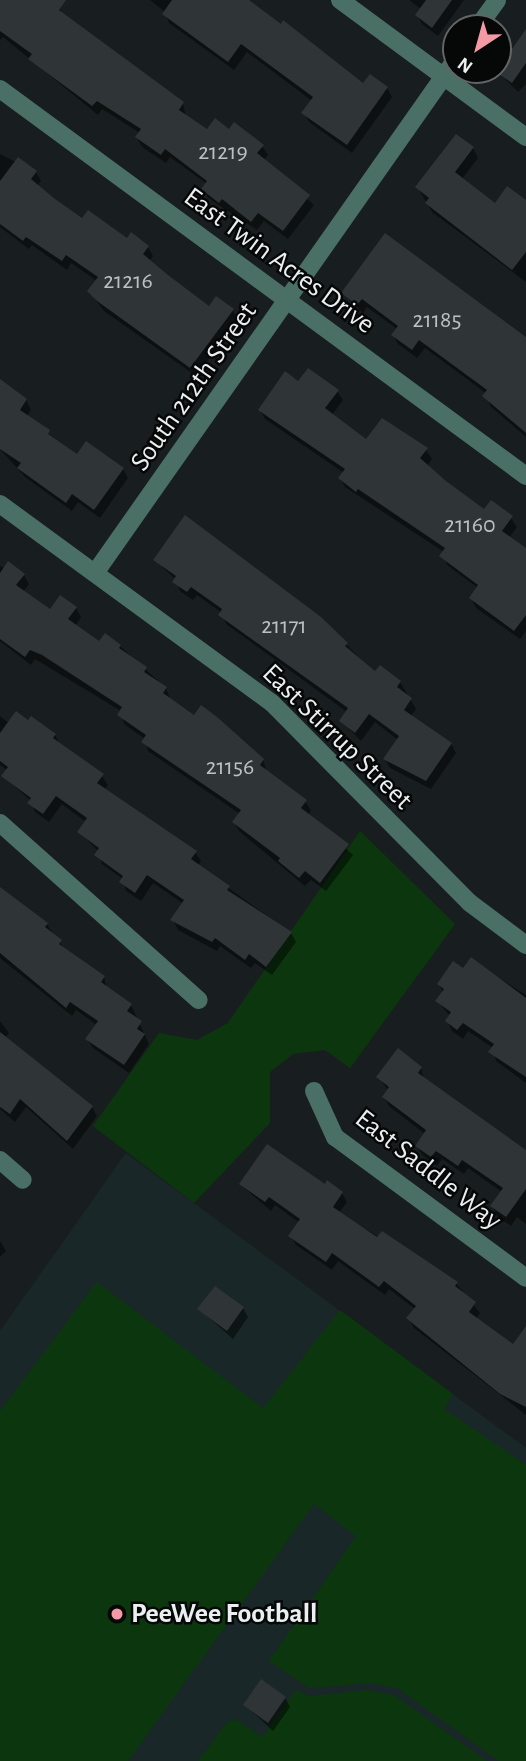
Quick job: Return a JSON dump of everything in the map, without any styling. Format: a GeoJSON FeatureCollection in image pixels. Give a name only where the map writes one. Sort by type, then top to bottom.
{"type":"FeatureCollection","features":[{"type":"Feature","properties":{"kind":"street"},"geometry":{"type":"LineString","coordinates":[[340,0],[442,75]]}},
{"type":"Feature","properties":{"kind":"street","name":"South 212th Street"},"geometry":{"type":"LineString","coordinates":[[95,573],[442,79]]}},
{"type":"Feature","properties":{"kind":"street"},"geometry":{"type":"LineString","coordinates":[[455,84],[526,137]]}},
{"type":"Feature","properties":{"kind":"street","name":"East Twin Acres Drive"},"geometry":{"type":"LineString","coordinates":[[0,89],[526,476]]}},
{"type":"Feature","properties":{"kind":"street","name":"East Stirrup Street"},"geometry":{"type":"LineString","coordinates":[[0,504],[272,703],[460,893],[526,945]]}},
{"type":"Feature","properties":{"kind":"street"},"geometry":{"type":"LineString","coordinates":[[0,823],[199,1000]]}},
{"type":"Feature","properties":{"kind":"street","name":"East Saddle Way"},"geometry":{"type":"LineString","coordinates":[[314,1091],[335,1137],[526,1278]]}},
{"type":"Feature","properties":{"kind":"street"},"geometry":{"type":"LineString","coordinates":[[0,1160],[23,1180]]}},
{"type":"Feature","properties":{"kind":"shaded area"},"geometry":{"type":"Polygon","coordinates":[[[126,1153],[526,1448],[526,1761],[0,1761],[0,1331],[126,1153]]]}},
{"type":"Feature","properties":{"kind":"green space"},"geometry":{"type":"Polygon","coordinates":[[[360,831],[455,924],[350,1068],[325,1050],[293,1054],[270,1072],[270,1123],[194,1203],[93,1126],[159,1033],[197,1040],[228,1023],[360,831]]]}},
{"type":"Feature","properties":{"kind":"green space"},"geometry":{"type":"Polygon","coordinates":[[[97,1282],[263,1408],[340,1310],[453,1394],[444,1409],[526,1465],[526,1761],[499,1761],[397,1688],[369,1683],[309,1688],[269,1661],[356,1536],[314,1504],[128,1761],[0,1761],[0,1411],[97,1282]]]}},
{"type":"Feature","properties":{"kind":"green space"},"geometry":{"type":"Polygon","coordinates":[[[296,1690],[310,1696],[367,1690],[394,1695],[487,1761],[198,1761],[227,1722],[237,1720],[262,1737],[296,1690]]]}},
{"type":"Feature","properties":{"kind":"building"},"geometry":{"type":"Polygon","coordinates":[[[0,0],[66,0],[59,10],[184,102],[179,110],[207,129],[215,118],[229,129],[234,122],[264,145],[257,153],[310,195],[283,231],[258,213],[251,222],[222,199],[219,203],[201,189],[207,181],[165,149],[161,155],[135,137],[141,129],[97,101],[92,106],[28,59],[32,54],[0,31],[0,0]]]}},
{"type":"Feature","properties":{"kind":"building"},"geometry":{"type":"Polygon","coordinates":[[[172,0],[249,0],[281,24],[283,20],[363,83],[370,74],[388,87],[347,145],[301,113],[313,97],[241,44],[228,62],[162,14],[172,0]]]}},
{"type":"Feature","properties":{"kind":"building"},"geometry":{"type":"Polygon","coordinates":[[[426,0],[452,0],[432,28],[415,15],[426,0]]]}},
{"type":"Feature","properties":{"kind":"building"},"geometry":{"type":"Polygon","coordinates":[[[526,29],[526,63],[512,83],[512,49],[526,29]]]}},
{"type":"Feature","properties":{"kind":"building"},"geometry":{"type":"Polygon","coordinates":[[[456,134],[474,147],[455,172],[495,203],[507,186],[526,200],[526,252],[512,270],[425,203],[429,198],[415,187],[456,134]]]}},
{"type":"Feature","properties":{"kind":"building"},"geometry":{"type":"Polygon","coordinates":[[[18,157],[37,171],[31,179],[82,218],[88,210],[127,238],[131,232],[149,246],[143,254],[209,306],[216,296],[234,309],[190,368],[97,301],[87,291],[98,277],[66,255],[62,261],[26,237],[23,241],[0,224],[0,181],[18,157]]]}},
{"type":"Feature","properties":{"kind":"building"},"geometry":{"type":"Polygon","coordinates":[[[385,233],[526,337],[526,433],[482,396],[487,390],[419,340],[412,350],[391,335],[398,326],[362,299],[357,305],[341,293],[385,233]]]}},
{"type":"Feature","properties":{"kind":"building"},"geometry":{"type":"Polygon","coordinates":[[[308,368],[339,390],[325,408],[366,439],[382,418],[428,448],[420,458],[446,481],[484,509],[491,500],[513,516],[502,531],[526,548],[526,615],[514,631],[469,598],[478,585],[439,556],[445,548],[358,489],[356,492],[338,478],[345,469],[258,410],[285,371],[298,381],[308,368]]]}},
{"type":"Feature","properties":{"kind":"building"},"geometry":{"type":"Polygon","coordinates":[[[0,379],[27,399],[20,410],[50,430],[48,434],[77,454],[86,441],[124,468],[94,510],[72,494],[66,503],[17,468],[21,463],[0,449],[0,379]]]}},
{"type":"Feature","properties":{"kind":"building"},"geometry":{"type":"Polygon","coordinates":[[[185,515],[321,617],[348,643],[345,646],[375,671],[380,665],[401,681],[397,687],[412,698],[404,710],[452,743],[426,781],[383,759],[399,736],[369,714],[355,733],[339,721],[348,708],[218,615],[222,609],[191,587],[187,592],[172,582],[176,576],[153,560],[185,515]]]}},
{"type":"Feature","properties":{"kind":"building"},"geometry":{"type":"Polygon","coordinates":[[[8,561],[25,574],[16,585],[50,609],[60,595],[77,607],[68,619],[99,641],[105,633],[121,645],[119,648],[147,667],[144,672],[167,687],[163,693],[194,715],[201,705],[217,717],[264,759],[260,765],[307,800],[301,808],[349,844],[320,883],[305,871],[299,878],[278,861],[280,858],[232,822],[241,810],[141,742],[146,735],[117,715],[122,707],[42,655],[30,650],[25,657],[0,639],[0,573],[8,561]]]}},
{"type":"Feature","properties":{"kind":"building"},"geometry":{"type":"Polygon","coordinates":[[[16,711],[28,720],[31,716],[56,734],[53,738],[104,774],[97,783],[197,851],[191,859],[230,886],[227,890],[292,932],[266,967],[249,954],[245,960],[215,938],[212,942],[170,920],[184,900],[147,875],[135,893],[119,882],[123,876],[94,855],[99,848],[77,832],[87,818],[56,796],[43,814],[27,803],[31,798],[1,776],[8,767],[0,761],[0,733],[16,711]]]}},
{"type":"Feature","properties":{"kind":"building"},"geometry":{"type":"Polygon","coordinates":[[[0,887],[48,923],[45,927],[62,940],[59,944],[105,976],[101,982],[132,1004],[127,1011],[142,1021],[137,1029],[145,1034],[124,1065],[85,1039],[98,1021],[70,1002],[66,1008],[0,953],[0,887]]]}},
{"type":"Feature","properties":{"kind":"building"},"geometry":{"type":"Polygon","coordinates":[[[471,957],[526,998],[526,1077],[488,1052],[494,1044],[463,1023],[457,1030],[445,1021],[451,1012],[435,1001],[444,989],[437,984],[453,961],[463,968],[471,957]]]}},
{"type":"Feature","properties":{"kind":"building"},"geometry":{"type":"Polygon","coordinates":[[[0,1032],[93,1106],[67,1141],[20,1099],[10,1114],[0,1107],[0,1032]]]}},
{"type":"Feature","properties":{"kind":"building"},"geometry":{"type":"Polygon","coordinates":[[[398,1048],[422,1067],[418,1073],[526,1150],[526,1189],[506,1217],[490,1206],[503,1188],[462,1160],[458,1166],[436,1151],[431,1157],[415,1146],[426,1130],[382,1097],[389,1087],[376,1077],[398,1048]]]}},
{"type":"Feature","properties":{"kind":"building"},"geometry":{"type":"Polygon","coordinates":[[[267,1144],[325,1184],[327,1180],[343,1192],[333,1207],[377,1237],[382,1231],[458,1282],[455,1286],[476,1302],[469,1312],[513,1344],[526,1326],[526,1407],[500,1394],[406,1318],[416,1306],[384,1281],[379,1287],[332,1253],[326,1262],[288,1236],[300,1219],[269,1197],[265,1202],[239,1184],[267,1144]]]}},
{"type":"Feature","properties":{"kind":"building"},"geometry":{"type":"Polygon","coordinates":[[[215,1286],[244,1307],[227,1331],[197,1309],[215,1286]]]}},
{"type":"Feature","properties":{"kind":"building"},"geometry":{"type":"Polygon","coordinates":[[[261,1679],[286,1697],[268,1723],[243,1705],[261,1679]]]}},
{"type":"Feature","properties":{"kind":"place","name":"PeeWee Football"},"geometry":{"type":"Point","coordinates":[117,1614]}}]}
